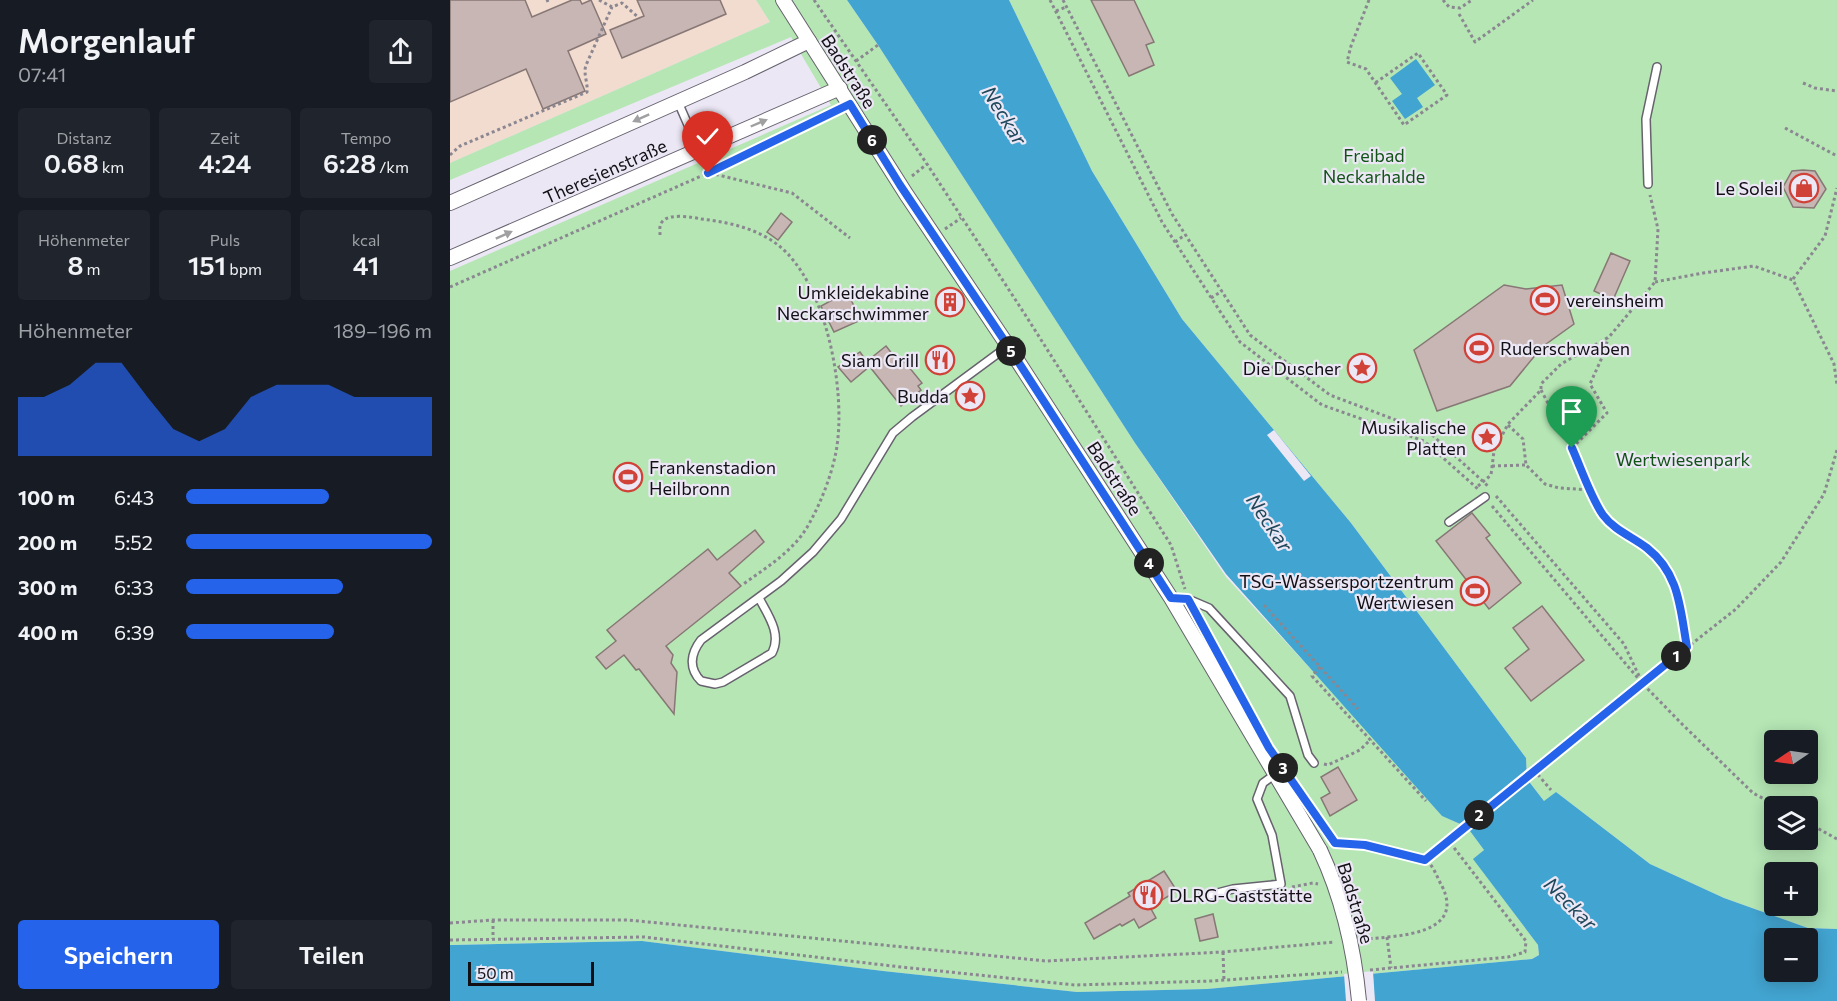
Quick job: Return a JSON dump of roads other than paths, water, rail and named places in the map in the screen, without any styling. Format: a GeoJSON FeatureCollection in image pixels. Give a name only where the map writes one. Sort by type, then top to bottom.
{"type":"FeatureCollection","features":[{"type":"Feature","properties":{"kind":"street","name":"Badstraße"},"geometry":{"type":"LineString","coordinates":[[783,0],[912,203],[1008,346],[1171,598],[1320,850],[1339,897],[1350,935],[1359,1001]]}},
{"type":"Feature","properties":{"kind":"street","name":"Theresienstraße"},"geometry":{"type":"LineString","coordinates":[[450,203],[809,41]]}},
{"type":"Feature","properties":{"kind":"street","name":"Theresienstraße"},"geometry":{"type":"LineString","coordinates":[[450,258],[840,88]]}},
{"type":"Feature","properties":{"kind":"lane"},"geometry":{"type":"LineString","coordinates":[[1648,184],[1647,119],[1657,67]]}},
{"type":"Feature","properties":{"kind":"lane"},"geometry":{"type":"LineString","coordinates":[[678,102],[699,150]]}},
{"type":"Feature","properties":{"kind":"lane"},"geometry":{"type":"LineString","coordinates":[[759,598],[774,628],[776,645],[772,653],[723,682],[715,684],[701,681],[693,669],[694,649],[701,640],[782,581],[826,538],[858,492],[893,433],[1008,346]]}},
{"type":"Feature","properties":{"kind":"lane"},"geometry":{"type":"LineString","coordinates":[[1449,522],[1485,497]]}},
{"type":"Feature","properties":{"kind":"lane"},"geometry":{"type":"LineString","coordinates":[[1171,598],[1188,599],[1209,608],[1290,696],[1308,755],[1314,764]]}},
{"type":"Feature","properties":{"kind":"lane"},"geometry":{"type":"LineString","coordinates":[[1202,897],[1233,889],[1281,884],[1272,835],[1257,799],[1263,783],[1274,775]]}},
{"type":"Feature","properties":{"kind":"water","name":"Neckar"},"geometry":{"type":"Polygon","coordinates":[[[847,0],[1009,0],[1092,171],[1182,319],[1351,523],[1526,758],[1527,779],[1544,801],[1556,792],[1650,864],[1724,898],[1764,912],[1764,916],[1774,916],[1808,928],[1764,928],[1764,982],[1818,982],[1818,928],[1837,929],[1837,1001],[450,1001],[450,945],[642,941],[1077,992],[1207,989],[1532,959],[1539,955],[1538,945],[1473,859],[1484,850],[1467,827],[1442,816],[1226,574],[1135,443],[847,0]]]}},
{"type":"Feature","properties":{"kind":"water"},"geometry":{"type":"Polygon","coordinates":[[[1416,59],[1435,85],[1417,98],[1423,107],[1405,119],[1392,101],[1402,94],[1390,78],[1416,59]]]}},
{"type":"Feature","properties":{"kind":"place","name":"Le Soleil"},"geometry":{"type":"Point","coordinates":[1804,188]}},
{"type":"Feature","properties":{"kind":"place","name":"vereinsheim"},"geometry":{"type":"Point","coordinates":[1545,300]}},
{"type":"Feature","properties":{"kind":"place","name":"Umkleidekabine Neckarschwimmer"},"geometry":{"type":"Point","coordinates":[950,302]}},
{"type":"Feature","properties":{"kind":"place","name":"Ruderschwaben"},"geometry":{"type":"Point","coordinates":[1479,348]}},
{"type":"Feature","properties":{"kind":"place","name":"Siam Grill"},"geometry":{"type":"Point","coordinates":[940,360]}},
{"type":"Feature","properties":{"kind":"place","name":"Die Duscher"},"geometry":{"type":"Point","coordinates":[1362,368]}},
{"type":"Feature","properties":{"kind":"place","name":"Budda"},"geometry":{"type":"Point","coordinates":[970,396]}},
{"type":"Feature","properties":{"kind":"place","name":"Musikalische Platten"},"geometry":{"type":"Point","coordinates":[1487,437]}},
{"type":"Feature","properties":{"kind":"place","name":"Frankenstadion Heilbronn"},"geometry":{"type":"Point","coordinates":[628,477]}},
{"type":"Feature","properties":{"kind":"place","name":"TSG-Wassersportzentrum Wertwiesen"},"geometry":{"type":"Point","coordinates":[1475,591]}},
{"type":"Feature","properties":{"kind":"place","name":"DLRG-Gaststätte"},"geometry":{"type":"Point","coordinates":[1148,895]}},
{"type":"Feature","properties":{"kind":"park label","name":"Freibad Neckarhalde"},"geometry":{"type":"Point","coordinates":[1374,165]}},
{"type":"Feature","properties":{"kind":"park label","name":"Wertwiesenpark"},"geometry":{"type":"Point","coordinates":[1683,459]}}]}
